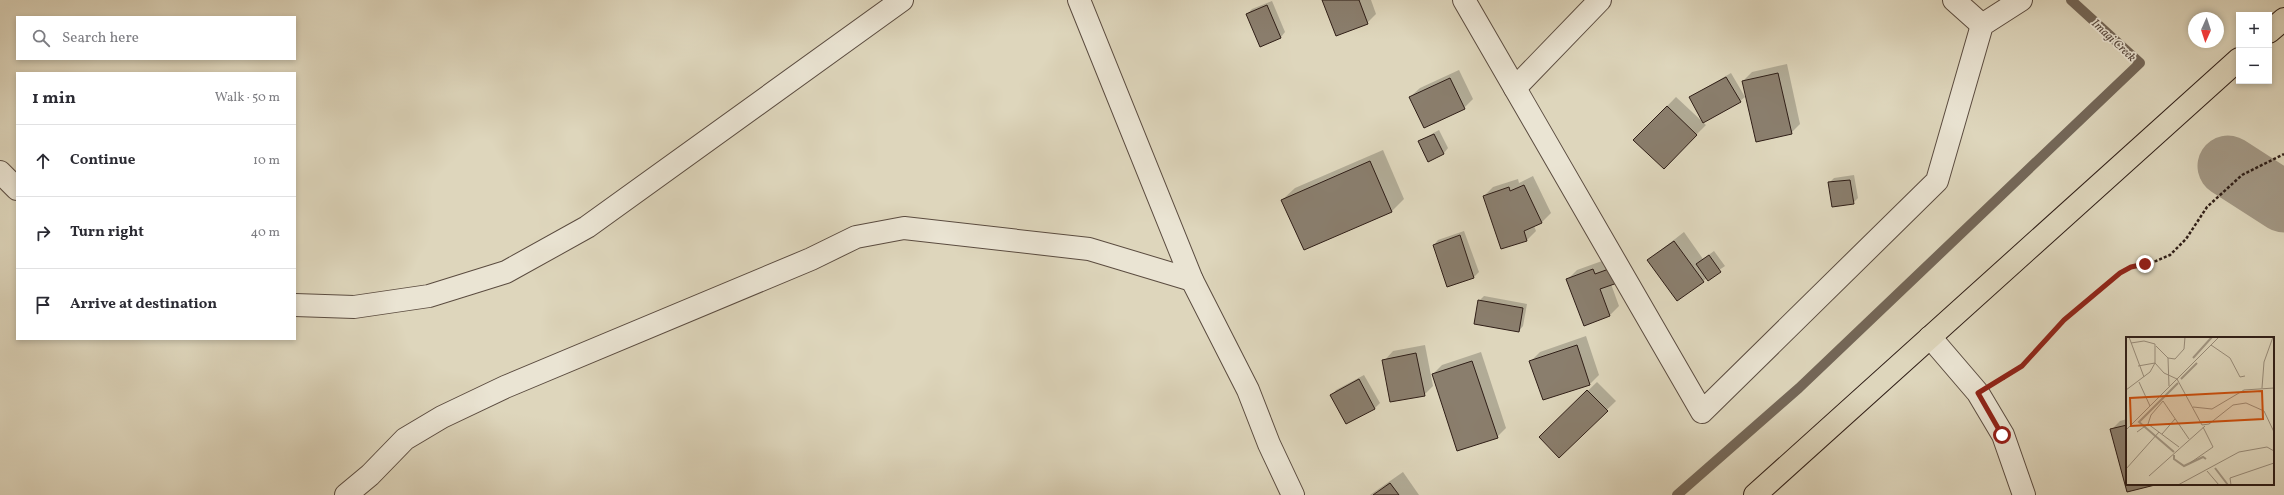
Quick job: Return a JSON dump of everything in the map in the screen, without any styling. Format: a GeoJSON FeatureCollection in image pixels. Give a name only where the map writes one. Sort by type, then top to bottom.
{"type":"FeatureCollection","features":[{"type":"Feature","properties":{"kind":"highway"},"geometry":{"type":"LineString","coordinates":[[2272,29],[2284,19]]}},
{"type":"Feature","properties":{"kind":"highway"},"geometry":{"type":"LineString","coordinates":[[1755,495],[2236,62]]}},
{"type":"Feature","properties":{"kind":"street"},"geometry":{"type":"LineString","coordinates":[[296,305],[354,307],[429,296],[506,272],[587,227],[902,0]]}},
{"type":"Feature","properties":{"kind":"street"},"geometry":{"type":"LineString","coordinates":[[1079,0],[1192,280],[1248,390],[1269,444],[1294,495]]}},
{"type":"Feature","properties":{"kind":"street"},"geometry":{"type":"LineString","coordinates":[[1464,0],[1702,412],[1937,181],[1982,24],[2021,0]]}},
{"type":"Feature","properties":{"kind":"street"},"geometry":{"type":"LineString","coordinates":[[1515,88],[1600,0]]}},
{"type":"Feature","properties":{"kind":"street"},"geometry":{"type":"LineString","coordinates":[[1954,0],[1982,24]]}},
{"type":"Feature","properties":{"kind":"street"},"geometry":{"type":"LineString","coordinates":[[0,172],[16,188]]}},
{"type":"Feature","properties":{"kind":"street"},"geometry":{"type":"LineString","coordinates":[[346,495],[370,476],[405,439],[442,416],[506,387],[811,258],[856,237],[904,228],[1089,249],[1192,280]]}},
{"type":"Feature","properties":{"kind":"street"},"geometry":{"type":"LineString","coordinates":[[1930,337],[1978,393],[2002,435],[2024,495]]}},
{"type":"Feature","properties":{"kind":"path"},"geometry":{"type":"LineString","coordinates":[[1978,393],[2022,366],[2064,320],[2120,273],[2131,267],[2156,261],[2170,255],[2186,238],[2207,207],[2242,175],[2263,164],[2276,160],[2284,154]]}},
{"type":"Feature","properties":{"kind":"building"},"geometry":{"type":"Polygon","coordinates":[[[1322,0],[1359,0],[1368,24],[1336,36],[1322,0]]]}},
{"type":"Feature","properties":{"kind":"building"},"geometry":{"type":"Polygon","coordinates":[[[1267,5],[1281,38],[1260,47],[1246,14],[1267,5]]]}},
{"type":"Feature","properties":{"kind":"building"},"geometry":{"type":"Polygon","coordinates":[[[1778,73],[1792,134],[1756,142],[1742,81],[1778,73]]]}},
{"type":"Feature","properties":{"kind":"building"},"geometry":{"type":"Polygon","coordinates":[[[1726,77],[1741,102],[1703,123],[1689,97],[1726,77]]]}},
{"type":"Feature","properties":{"kind":"building"},"geometry":{"type":"Polygon","coordinates":[[[1450,78],[1465,109],[1424,128],[1409,97],[1450,78]]]}},
{"type":"Feature","properties":{"kind":"building"},"geometry":{"type":"Polygon","coordinates":[[[1667,106],[1697,135],[1664,169],[1633,140],[1667,106]]]}},
{"type":"Feature","properties":{"kind":"building"},"geometry":{"type":"Polygon","coordinates":[[[1434,134],[1444,154],[1428,162],[1418,141],[1434,134]]]}},
{"type":"Feature","properties":{"kind":"building"},"geometry":{"type":"Polygon","coordinates":[[[1370,161],[1392,212],[1304,250],[1281,200],[1370,161]]]}},
{"type":"Feature","properties":{"kind":"building"},"geometry":{"type":"Polygon","coordinates":[[[1850,180],[1854,204],[1832,207],[1828,182],[1850,180]]]}},
{"type":"Feature","properties":{"kind":"building"},"geometry":{"type":"Polygon","coordinates":[[[1524,185],[1542,223],[1524,231],[1527,241],[1501,249],[1483,196],[1509,187],[1510,191],[1524,185]]]}},
{"type":"Feature","properties":{"kind":"building"},"geometry":{"type":"Polygon","coordinates":[[[1460,235],[1474,278],[1447,287],[1433,245],[1460,235]]]}},
{"type":"Feature","properties":{"kind":"building"},"geometry":{"type":"Polygon","coordinates":[[[1674,241],[1704,282],[1677,301],[1647,260],[1674,241]]]}},
{"type":"Feature","properties":{"kind":"building"},"geometry":{"type":"Polygon","coordinates":[[[1709,255],[1721,272],[1708,281],[1696,264],[1709,255]]]}},
{"type":"Feature","properties":{"kind":"building"},"geometry":{"type":"Polygon","coordinates":[[[1617,266],[1623,281],[1600,289],[1610,316],[1584,326],[1566,279],[1593,269],[1595,274],[1617,266]]]}},
{"type":"Feature","properties":{"kind":"building"},"geometry":{"type":"Polygon","coordinates":[[[1478,300],[1523,308],[1519,332],[1474,324],[1478,300]]]}},
{"type":"Feature","properties":{"kind":"building"},"geometry":{"type":"Polygon","coordinates":[[[1577,345],[1590,385],[1543,400],[1529,361],[1577,345]]]}},
{"type":"Feature","properties":{"kind":"building"},"geometry":{"type":"Polygon","coordinates":[[[1416,353],[1425,396],[1390,402],[1382,360],[1416,353]]]}},
{"type":"Feature","properties":{"kind":"building"},"geometry":{"type":"Polygon","coordinates":[[[1472,361],[1498,438],[1457,451],[1432,374],[1472,361]]]}},
{"type":"Feature","properties":{"kind":"building"},"geometry":{"type":"Polygon","coordinates":[[[1359,379],[1375,409],[1346,424],[1330,395],[1359,379]]]}},
{"type":"Feature","properties":{"kind":"building"},"geometry":{"type":"Polygon","coordinates":[[[1587,390],[1608,411],[1559,458],[1539,437],[1587,390]]]}},
{"type":"Feature","properties":{"kind":"building"},"geometry":{"type":"Polygon","coordinates":[[[2126,425],[2126,485],[2155,485],[2127,492],[2110,429],[2126,425]]]}},
{"type":"Feature","properties":{"kind":"building"},"geometry":{"type":"Polygon","coordinates":[[[1390,483],[1399,495],[1373,495],[1390,483]]]}},
{"type":"Feature","properties":{"kind":"waterway"},"geometry":{"type":"LineString","coordinates":[[1677,495],[1799,388],[2140,63],[2071,0]]}},
{"type":"Feature","properties":{"kind":"waterway","name":"Imagi Creek"},"geometry":{"type":"LineString","coordinates":[[2228,166],[2284,202]]}},
{"type":"Feature","properties":{"kind":"route"},"geometry":{"type":"LineString","coordinates":[[2002,435],[1978,393],[2022,366],[2064,320],[2120,273],[2131,267],[2145,264]]}}]}
